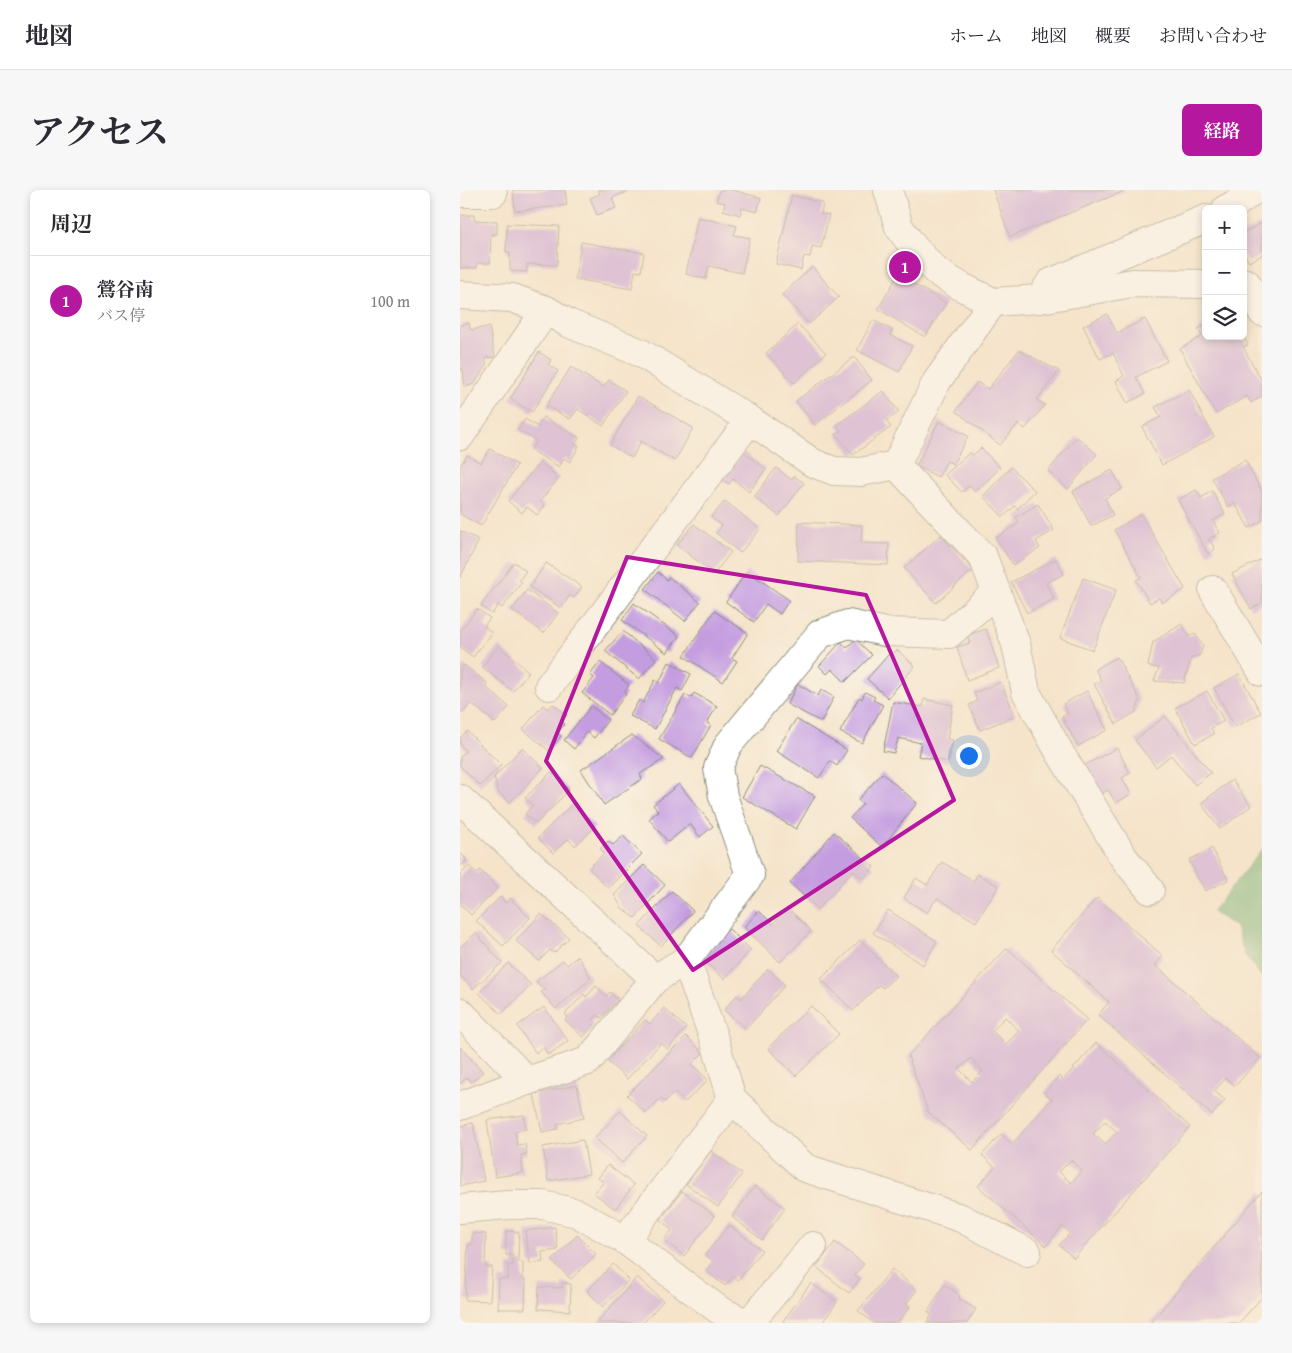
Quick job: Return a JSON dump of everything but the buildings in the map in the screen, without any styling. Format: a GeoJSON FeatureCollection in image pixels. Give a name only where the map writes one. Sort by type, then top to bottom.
{"type":"FeatureCollection","features":[{"type":"Feature","properties":{"kind":"street"},"geometry":{"type":"LineString","coordinates":[[888,190],[900,227],[915,249],[937,272],[962,287],[994,302],[1040,299],[1133,283],[1202,284]]}},
{"type":"Feature","properties":{"kind":"street"},"geometry":{"type":"LineString","coordinates":[[1234,205],[1254,190]]}},
{"type":"Feature","properties":{"kind":"street"},"geometry":{"type":"LineString","coordinates":[[460,193],[493,192]]}},
{"type":"Feature","properties":{"kind":"street"},"geometry":{"type":"LineString","coordinates":[[1040,299],[1050,283],[1202,221]]}},
{"type":"Feature","properties":{"kind":"street"},"geometry":{"type":"LineString","coordinates":[[1250,283],[1262,312]]}},
{"type":"Feature","properties":{"kind":"street"},"geometry":{"type":"LineString","coordinates":[[460,295],[512,298],[546,310],[568,323],[641,353],[750,420],[813,463],[834,471],[861,472],[896,465]]}},
{"type":"Feature","properties":{"kind":"street"},"geometry":{"type":"LineString","coordinates":[[896,465],[937,381],[994,302]]}},
{"type":"Feature","properties":{"kind":"street"},"geometry":{"type":"LineString","coordinates":[[460,436],[546,310]]}},
{"type":"Feature","properties":{"kind":"street"},"geometry":{"type":"LineString","coordinates":[[549,686],[750,420]]}},
{"type":"Feature","properties":{"kind":"street"},"geometry":{"type":"LineString","coordinates":[[896,465],[983,557],[1016,644],[1026,692],[1060,754],[1124,858],[1150,890]]}},
{"type":"Feature","properties":{"kind":"street"},"geometry":{"type":"LineString","coordinates":[[1213,590],[1262,672]]}},
{"type":"Feature","properties":{"kind":"street"},"geometry":{"type":"LineString","coordinates":[[460,1106],[588,1061],[654,979],[686,960],[750,875],[723,796],[718,768],[728,745],[820,634],[848,624],[884,632],[949,634],[986,601],[998,596]]}},
{"type":"Feature","properties":{"kind":"street"},"geometry":{"type":"LineString","coordinates":[[460,798],[654,979]]}},
{"type":"Feature","properties":{"kind":"street"},"geometry":{"type":"LineString","coordinates":[[686,960],[715,1042],[732,1099],[804,1168],[962,1218],[1026,1252]]}},
{"type":"Feature","properties":{"kind":"street"},"geometry":{"type":"LineString","coordinates":[[460,1012],[527,1081]]}},
{"type":"Feature","properties":{"kind":"street"},"geometry":{"type":"LineString","coordinates":[[625,1240],[732,1099]]}},
{"type":"Feature","properties":{"kind":"street"},"geometry":{"type":"LineString","coordinates":[[460,1209],[508,1205],[543,1205],[577,1213],[625,1240],[715,1317],[748,1323],[813,1246]]}},
{"type":"Feature","properties":{"kind":"highlighted area"},"geometry":{"type":"Polygon","coordinates":[[[627,557],[866,595],[954,800],[693,970],[546,761],[627,557]]]}},
{"type":"Feature","properties":{"kind":"green space"},"geometry":{"type":"Polygon","coordinates":[[[1262,849],[1262,977],[1245,955],[1236,927],[1212,912],[1262,849]]]}},
{"type":"Feature","properties":{"kind":"place","name":"鶯谷南"},"geometry":{"type":"Point","coordinates":[905,267]}}]}
